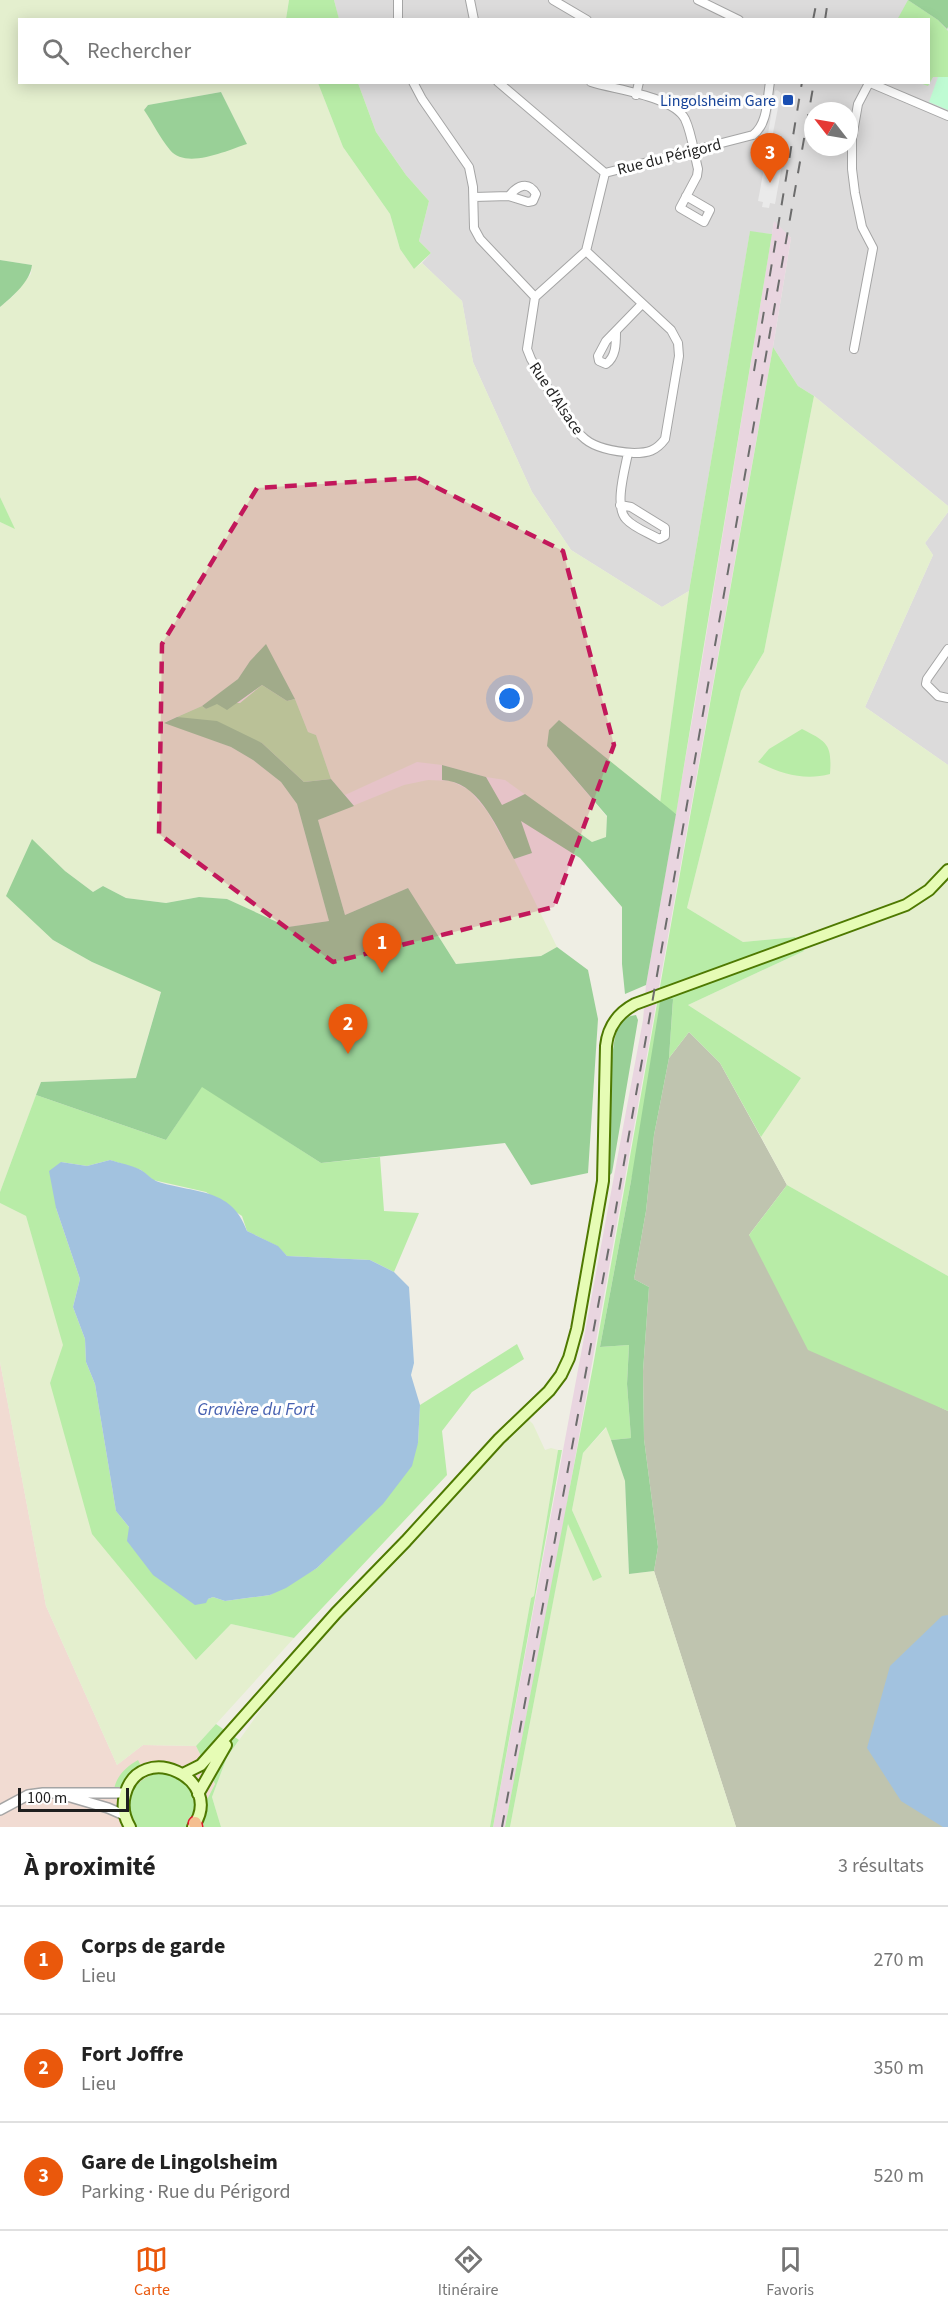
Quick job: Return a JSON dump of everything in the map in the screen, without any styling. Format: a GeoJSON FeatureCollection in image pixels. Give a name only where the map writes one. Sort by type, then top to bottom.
{"type":"FeatureCollection","features":[{"type":"Feature","properties":{"kind":"main road"},"geometry":{"type":"LineString","coordinates":[[183,1774],[201,1765],[336,1613],[406,1541],[499,1439],[555,1384],[569,1358],[577,1329],[602,1188],[607,1039],[612,1024],[625,1010],[642,1001],[894,910],[929,890],[948,870]]}},
{"type":"Feature","properties":{"kind":"main road"},"geometry":{"type":"LineString","coordinates":[[198,1794],[219,1756],[256,1703]]}},
{"type":"Feature","properties":{"kind":"main road"},"geometry":{"type":"LineString","coordinates":[[130,1827],[124,1815],[125,1793],[133,1779],[146,1770],[162,1767],[183,1774],[195,1786],[198,1794],[199,1814],[194,1826]]}},
{"type":"Feature","properties":{"kind":"street"},"geometry":{"type":"LineString","coordinates":[[398,0],[398,18]]}},
{"type":"Feature","properties":{"kind":"street"},"geometry":{"type":"LineString","coordinates":[[471,0],[474,18]]}},
{"type":"Feature","properties":{"kind":"street"},"geometry":{"type":"LineString","coordinates":[[553,0],[576,17]]}},
{"type":"Feature","properties":{"kind":"street"},"geometry":{"type":"LineString","coordinates":[[698,0],[735,18]]}},
{"type":"Feature","properties":{"kind":"street"},"geometry":{"type":"LineString","coordinates":[[414,84],[469,167],[474,197],[474,228],[480,240],[535,297],[586,251]]}},
{"type":"Feature","properties":{"kind":"street"},"geometry":{"type":"LineString","coordinates":[[500,84],[605,173]]}},
{"type":"Feature","properties":{"kind":"street"},"geometry":{"type":"LineString","coordinates":[[598,84],[665,102],[678,109],[685,120],[697,176],[686,196]]}},
{"type":"Feature","properties":{"kind":"street"},"geometry":{"type":"LineString","coordinates":[[636,95],[639,84]]}},
{"type":"Feature","properties":{"kind":"street","name":"Rue du Périgord"},"geometry":{"type":"LineString","coordinates":[[586,251],[605,173],[756,133],[763,122],[770,84]]}},
{"type":"Feature","properties":{"kind":"street"},"geometry":{"type":"LineString","coordinates":[[854,349],[873,248],[862,227],[852,170],[852,138],[858,104],[868,84]]}},
{"type":"Feature","properties":{"kind":"street"},"geometry":{"type":"LineString","coordinates":[[870,84],[948,116]]}},
{"type":"Feature","properties":{"kind":"street"},"geometry":{"type":"LineString","coordinates":[[474,197],[509,196]]}},
{"type":"Feature","properties":{"kind":"street","name":"Rue d'Alsace"},"geometry":{"type":"LineString","coordinates":[[535,297],[527,349],[575,429],[587,441],[598,446],[628,453],[647,453],[658,448],[665,439],[679,356],[678,343],[671,330],[586,251]]}},
{"type":"Feature","properties":{"kind":"street"},"geometry":{"type":"LineString","coordinates":[[616,332],[642,304]]}},
{"type":"Feature","properties":{"kind":"street"},"geometry":{"type":"LineString","coordinates":[[620,505],[631,507],[665,528],[665,536],[659,539],[628,521],[622,514],[620,505],[628,453]]}},
{"type":"Feature","properties":{"kind":"street"},"geometry":{"type":"LineString","coordinates":[[948,649],[927,679],[926,684],[938,696],[948,698]]}},
{"type":"Feature","properties":{"kind":"street"},"geometry":{"type":"LineString","coordinates":[[0,1810],[28,1795],[125,1793]]}},
{"type":"Feature","properties":{"kind":"street"},"geometry":{"type":"LineString","coordinates":[[59,1794],[124,1815]]}},
{"type":"Feature","properties":{"kind":"highlighted area"},"geometry":{"type":"Polygon","coordinates":[[[418,478],[563,551],[614,745],[554,907],[333,962],[159,834],[162,644],[257,488],[418,478]]]}},
{"type":"Feature","properties":{"kind":"shaded area"},"geometry":{"type":"Polygon","coordinates":[[[0,0],[289,0],[286,18],[18,18],[18,84],[318,84],[343,147],[390,214],[400,249],[414,269],[422,263],[462,301],[473,362],[532,492],[571,550],[662,607],[689,591],[660,803],[559,720],[547,746],[607,817],[606,837],[592,842],[505,780],[442,765],[417,762],[345,795],[331,779],[316,735],[308,732],[295,699],[266,645],[250,661],[238,679],[225,690],[202,706],[165,722],[231,747],[253,760],[281,782],[297,804],[329,921],[288,927],[227,899],[199,897],[166,903],[126,898],[103,886],[93,892],[65,871],[32,840],[53,940],[92,962],[161,991],[136,1078],[41,1082],[0,1192],[0,522],[14,528],[0,497],[0,307],[13,296],[31,274],[32,265],[0,260],[0,0]],[[221,92],[148,105],[144,110],[247,144],[221,92]]]}},
{"type":"Feature","properties":{"kind":"shaded area"},"geometry":{"type":"Polygon","coordinates":[[[334,0],[948,0],[948,506],[814,396],[798,386],[773,347],[791,238],[774,222],[772,234],[750,232],[689,591],[662,607],[571,550],[532,492],[473,362],[462,301],[422,263],[431,253],[419,241],[429,201],[406,175],[376,132],[358,84],[930,84],[930,18],[338,18],[334,0]]]}},
{"type":"Feature","properties":{"kind":"shaded area"},"geometry":{"type":"Polygon","coordinates":[[[777,90],[781,93],[772,138],[768,134],[777,90]]]}},
{"type":"Feature","properties":{"kind":"shaded area"},"geometry":{"type":"Polygon","coordinates":[[[765,163],[782,165],[775,204],[770,203],[769,208],[762,207],[763,202],[758,201],[765,163]]]}},
{"type":"Feature","properties":{"kind":"shaded area"},"geometry":{"type":"Polygon","coordinates":[[[774,221],[791,238],[773,347],[562,1532],[505,1827],[493,1827],[643,1020],[646,985],[774,221]]]}},
{"type":"Feature","properties":{"kind":"shaded area"},"geometry":{"type":"Polygon","coordinates":[[[814,396],[948,506],[948,512],[925,543],[933,555],[865,707],[948,765],[948,1276],[787,1185],[761,1137],[801,1078],[688,1005],[804,951],[794,937],[743,942],[687,908],[741,691],[764,652],[814,396]]]}},
{"type":"Feature","properties":{"kind":"shaded area"},"geometry":{"type":"Polygon","coordinates":[[[948,512],[948,765],[865,707],[933,555],[925,543],[948,512]]]}},
{"type":"Feature","properties":{"kind":"shaded area"},"geometry":{"type":"Polygon","coordinates":[[[428,780],[451,781],[469,790],[487,811],[514,859],[557,947],[541,956],[456,964],[408,888],[345,915],[318,820],[404,785],[428,780]]]}},
{"type":"Feature","properties":{"kind":"shaded area"},"geometry":{"type":"Polygon","coordinates":[[[689,1032],[720,1063],[787,1185],[749,1235],[936,1405],[948,1411],[948,1827],[736,1827],[654,1571],[658,1547],[644,1439],[643,1371],[649,1287],[634,1279],[646,1211],[654,1135],[669,1058],[689,1032]]]}},
{"type":"Feature","properties":{"kind":"shaded area"},"geometry":{"type":"Polygon","coordinates":[[[0,1203],[26,1216],[64,1345],[50,1383],[196,1660],[231,1624],[294,1638],[196,1746],[143,1745],[117,1765],[46,1606],[0,1362],[0,1203]]]}},
{"type":"Feature","properties":{"kind":"shaded area"},"geometry":{"type":"Polygon","coordinates":[[[0,1362],[46,1606],[117,1765],[143,1745],[196,1746],[215,1784],[193,1827],[0,1827],[0,1362]]]}},
{"type":"Feature","properties":{"kind":"shaded area"},"geometry":{"type":"Polygon","coordinates":[[[528,1419],[533,1424],[545,1450],[551,1448],[558,1450],[534,1596],[531,1598],[490,1827],[221,1827],[212,1797],[227,1757],[272,1694],[352,1603],[528,1419]]]}},
{"type":"Feature","properties":{"kind":"shaded area"},"geometry":{"type":"Polygon","coordinates":[[[607,1427],[625,1481],[629,1574],[654,1571],[736,1827],[510,1827],[568,1523],[593,1580],[602,1577],[572,1510],[583,1453],[607,1427]]]}},
{"type":"Feature","properties":{"kind":"green space"},"geometry":{"type":"Polygon","coordinates":[[[289,0],[334,0],[339,18],[286,18],[289,0]]]}},
{"type":"Feature","properties":{"kind":"green space"},"geometry":{"type":"Polygon","coordinates":[[[908,0],[938,20],[948,31],[948,77],[933,77],[930,82],[930,18],[898,18],[908,0]]]}},
{"type":"Feature","properties":{"kind":"green space"},"geometry":{"type":"Polygon","coordinates":[[[908,0],[948,0],[947,29],[938,20],[908,0]]]}},
{"type":"Feature","properties":{"kind":"green space"},"geometry":{"type":"Polygon","coordinates":[[[938,77],[948,77],[948,110],[929,102],[938,77]]]}},
{"type":"Feature","properties":{"kind":"green space"},"geometry":{"type":"Polygon","coordinates":[[[318,84],[358,84],[376,132],[406,175],[429,201],[419,241],[431,253],[414,269],[400,249],[390,214],[343,147],[318,84]]]}},
{"type":"Feature","properties":{"kind":"green space"},"geometry":{"type":"Polygon","coordinates":[[[221,92],[247,144],[207,157],[177,156],[166,145],[144,110],[148,105],[221,92]]]}},
{"type":"Feature","properties":{"kind":"green space"},"geometry":{"type":"Polygon","coordinates":[[[750,231],[772,234],[676,814],[660,803],[689,591],[750,231]]]}},
{"type":"Feature","properties":{"kind":"green space"},"geometry":{"type":"Polygon","coordinates":[[[0,260],[32,265],[24,283],[0,307],[0,260]]]}},
{"type":"Feature","properties":{"kind":"green space"},"geometry":{"type":"Polygon","coordinates":[[[773,347],[798,386],[814,396],[764,652],[741,691],[687,908],[743,942],[795,937],[804,951],[688,1005],[801,1078],[761,1137],[720,1063],[689,1032],[669,1058],[673,1000],[631,1181],[600,1347],[629,1345],[627,1384],[631,1438],[611,1440],[606,1427],[583,1453],[572,1510],[602,1577],[593,1581],[568,1524],[510,1827],[505,1827],[593,1366],[773,347]]]}},
{"type":"Feature","properties":{"kind":"green space"},"geometry":{"type":"Polygon","coordinates":[[[0,497],[15,529],[0,522],[0,497]]]}},
{"type":"Feature","properties":{"kind":"green space"},"geometry":{"type":"Polygon","coordinates":[[[266,644],[295,699],[287,701],[262,685],[227,710],[217,704],[206,709],[202,706],[238,679],[250,661],[266,644]]]}},
{"type":"Feature","properties":{"kind":"green space"},"geometry":{"type":"Polygon","coordinates":[[[262,685],[287,701],[295,699],[308,732],[316,735],[331,779],[304,782],[262,743],[177,717],[202,706],[206,709],[217,703],[240,703],[262,685]]]}},
{"type":"Feature","properties":{"kind":"green space"},"geometry":{"type":"Polygon","coordinates":[[[177,717],[217,721],[262,743],[304,782],[331,779],[354,806],[318,820],[345,915],[408,888],[456,964],[541,956],[557,947],[588,970],[598,1019],[588,1173],[531,1185],[505,1143],[321,1163],[202,1087],[166,1140],[36,1095],[41,1082],[136,1078],[161,992],[92,962],[53,940],[6,896],[32,839],[65,871],[93,892],[103,886],[126,898],[166,903],[199,897],[227,899],[288,927],[329,921],[297,804],[281,782],[253,760],[231,747],[164,723],[177,717]]]}},
{"type":"Feature","properties":{"kind":"green space"},"geometry":{"type":"Polygon","coordinates":[[[559,720],[676,814],[646,985],[625,994],[622,964],[622,907],[580,858],[521,821],[532,853],[514,859],[494,822],[477,798],[467,789],[442,780],[442,765],[486,777],[502,805],[525,794],[592,842],[606,837],[607,816],[547,746],[549,730],[559,720]]]}},
{"type":"Feature","properties":{"kind":"green space"},"geometry":{"type":"Polygon","coordinates":[[[802,729],[818,737],[829,750],[830,774],[811,777],[793,775],[758,762],[769,749],[802,729]]]}},
{"type":"Feature","properties":{"kind":"green space"},"geometry":{"type":"Polygon","coordinates":[[[667,998],[673,999],[669,1058],[654,1135],[646,1211],[634,1279],[649,1287],[643,1371],[644,1439],[658,1547],[654,1571],[629,1574],[625,1481],[611,1440],[631,1438],[627,1384],[629,1345],[600,1347],[631,1181],[660,1002],[667,998]]]}},
{"type":"Feature","properties":{"kind":"green space"},"geometry":{"type":"Polygon","coordinates":[[[636,1015],[638,1020],[612,1173],[608,1177],[613,1051],[620,1024],[623,1020],[636,1015]]]}},
{"type":"Feature","properties":{"kind":"green space"},"geometry":{"type":"Polygon","coordinates":[[[202,1086],[321,1163],[380,1157],[384,1211],[419,1213],[394,1272],[370,1260],[287,1256],[277,1246],[247,1231],[242,1216],[206,1192],[153,1180],[141,1170],[110,1160],[87,1166],[61,1162],[56,1208],[80,1279],[73,1307],[85,1339],[86,1362],[95,1384],[116,1511],[129,1527],[208,1599],[213,1597],[225,1601],[270,1595],[317,1568],[348,1537],[418,1443],[420,1405],[517,1344],[524,1359],[472,1392],[442,1431],[447,1475],[294,1638],[231,1624],[196,1660],[92,1534],[50,1383],[63,1345],[26,1216],[0,1203],[0,1192],[36,1095],[166,1140],[202,1086]]]}},
{"type":"Feature","properties":{"kind":"green space"},"geometry":{"type":"Polygon","coordinates":[[[787,1185],[948,1276],[948,1411],[808,1350],[749,1235],[787,1185]]]}},
{"type":"Feature","properties":{"kind":"green space"},"geometry":{"type":"Polygon","coordinates":[[[558,1450],[562,1450],[493,1827],[490,1827],[531,1598],[534,1596],[558,1450]]]}},
{"type":"Feature","properties":{"kind":"green space"},"geometry":{"type":"Polygon","coordinates":[[[216,1724],[239,1740],[227,1757],[212,1797],[221,1827],[193,1827],[215,1784],[196,1746],[216,1724]]]}},
{"type":"Feature","properties":{"kind":"green space"},"geometry":{"type":"Polygon","coordinates":[[[138,1760],[142,1768],[125,1784],[114,1790],[122,1772],[138,1760]]]}},
{"type":"Feature","properties":{"kind":"green space"},"geometry":{"type":"Polygon","coordinates":[[[163,1772],[181,1780],[192,1793],[194,1809],[192,1818],[187,1827],[137,1827],[128,1809],[132,1792],[145,1778],[163,1772]]]}},
{"type":"Feature","properties":{"kind":"water","name":"Gravière du Fort"},"geometry":{"type":"Polygon","coordinates":[[[110,1160],[137,1168],[156,1181],[221,1199],[240,1216],[247,1231],[278,1246],[287,1256],[370,1260],[394,1272],[409,1287],[414,1363],[411,1375],[420,1405],[418,1443],[412,1466],[383,1504],[317,1568],[286,1588],[270,1595],[225,1601],[213,1597],[206,1603],[195,1605],[153,1575],[127,1541],[129,1527],[116,1511],[95,1384],[86,1362],[85,1339],[73,1307],[80,1279],[56,1208],[49,1171],[61,1162],[87,1166],[110,1160]]]}},
{"type":"Feature","properties":{"kind":"water"},"geometry":{"type":"Polygon","coordinates":[[[948,1615],[948,1827],[943,1827],[901,1801],[867,1748],[890,1666],[942,1616],[948,1615]]]}},
{"type":"Feature","properties":{"kind":"railway"},"geometry":{"type":"LineString","coordinates":[[813,18],[817,0]]}},
{"type":"Feature","properties":{"kind":"railway"},"geometry":{"type":"LineString","coordinates":[[825,18],[828,0]]}},
{"type":"Feature","properties":{"kind":"railway"},"geometry":{"type":"LineString","coordinates":[[754,371],[802,84]]}},
{"type":"Feature","properties":{"kind":"railway"},"geometry":{"type":"LineString","coordinates":[[502,1827],[615,1214],[814,84]]}},
{"type":"Feature","properties":{"kind":"place","name":"Lingolsheim Gare"},"geometry":{"type":"Point","coordinates":[788,100]}},
{"type":"Feature","properties":{"kind":"place","name":"Gare de Lingolsheim"},"geometry":{"type":"Point","coordinates":[770,183]}},
{"type":"Feature","properties":{"kind":"place","name":"Corps de garde"},"geometry":{"type":"Point","coordinates":[382,973]}},
{"type":"Feature","properties":{"kind":"place","name":"Fort Joffre"},"geometry":{"type":"Point","coordinates":[348,1054]}}]}
